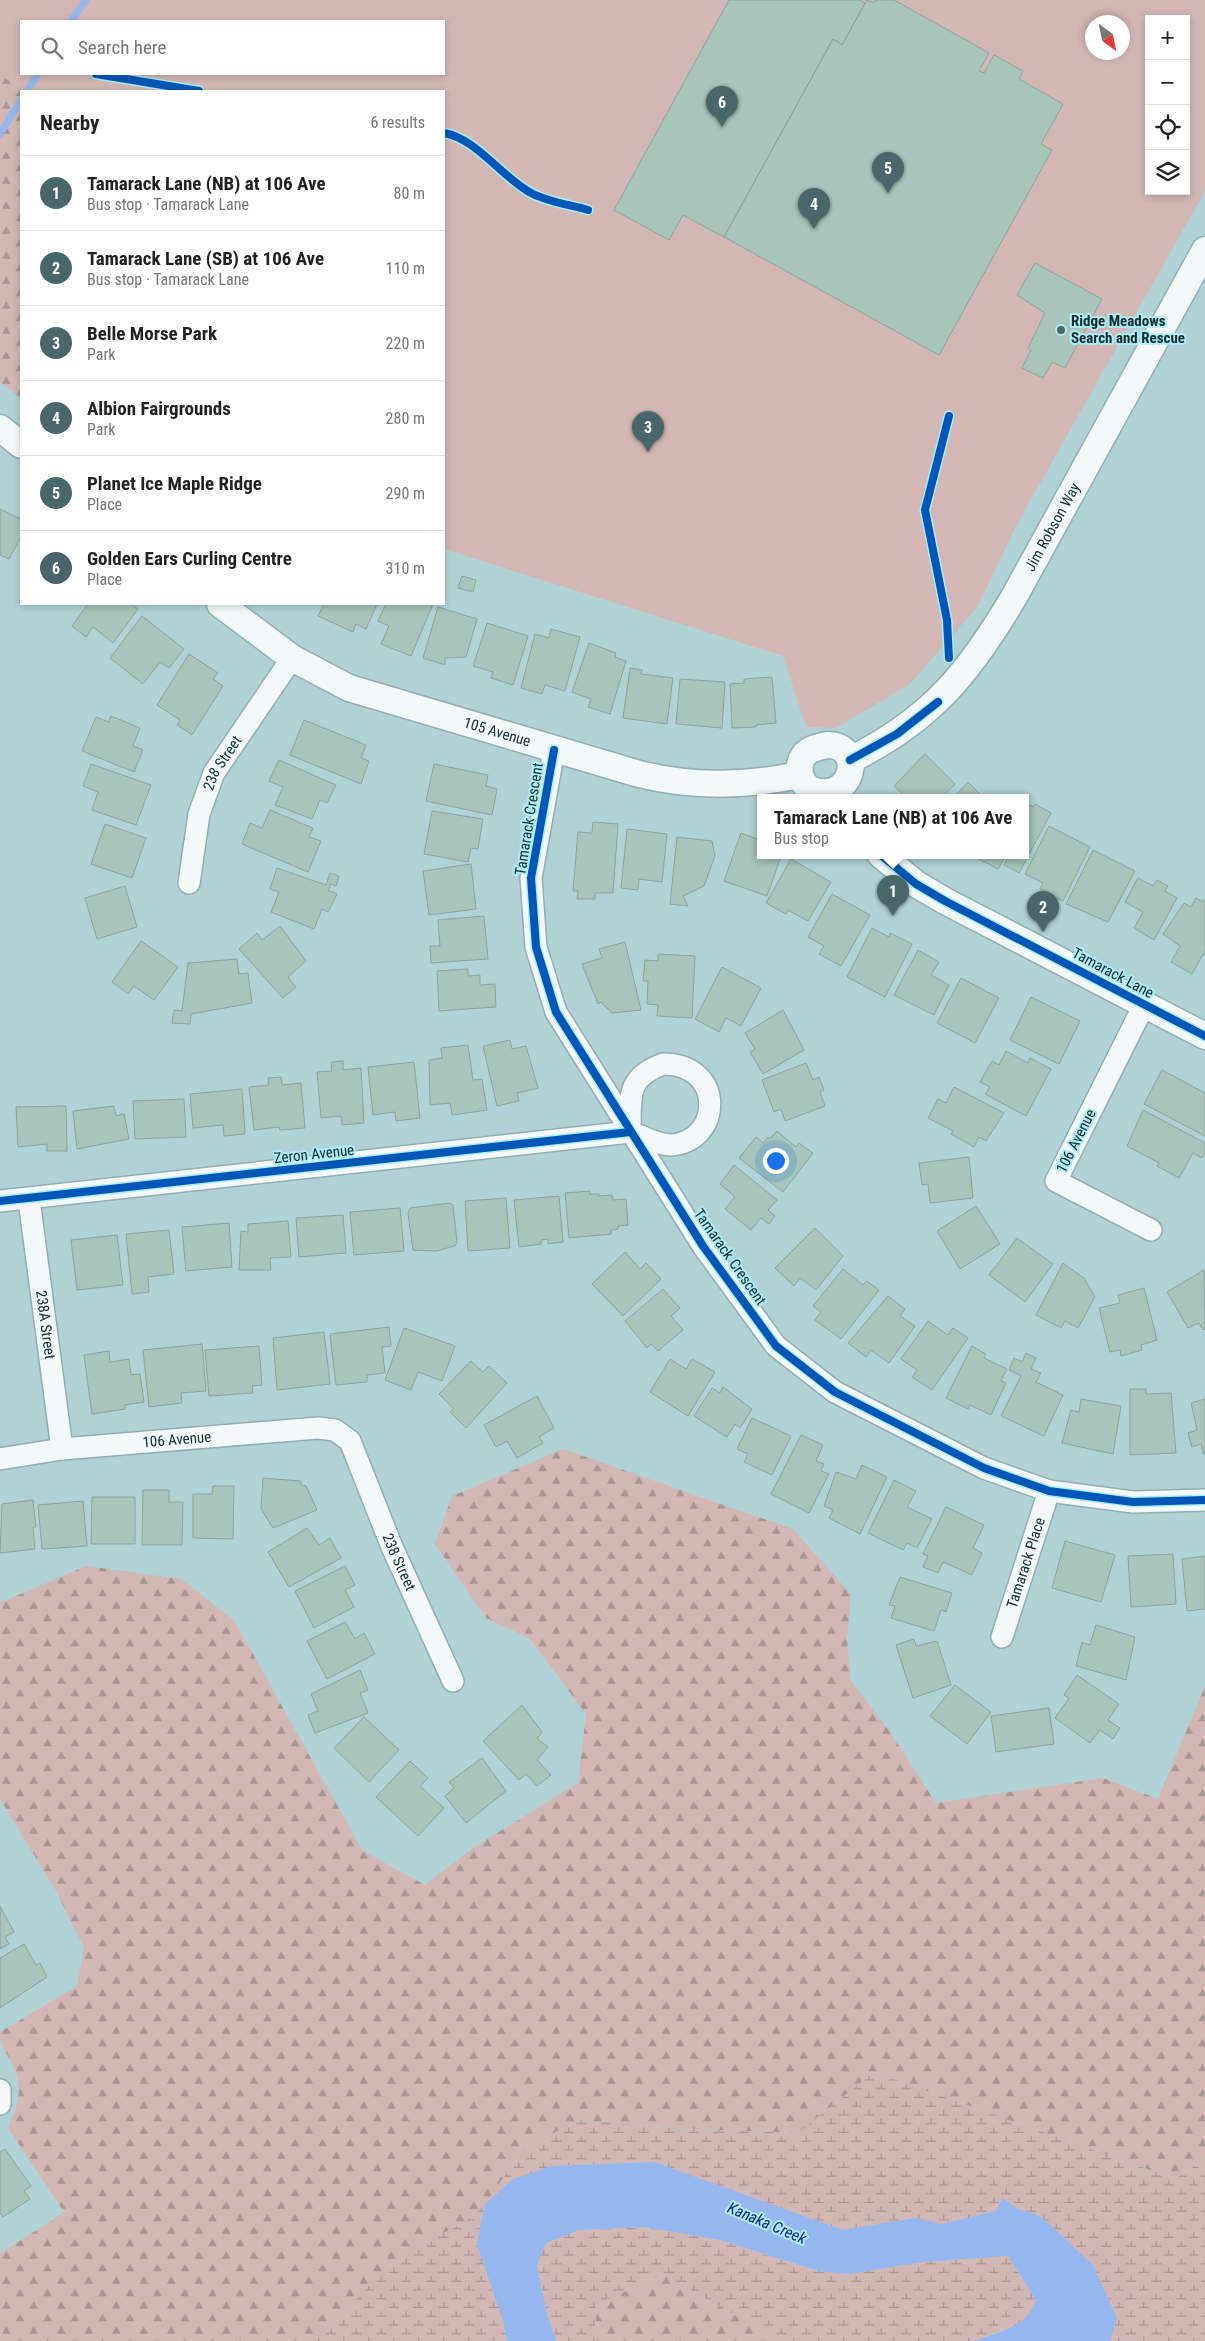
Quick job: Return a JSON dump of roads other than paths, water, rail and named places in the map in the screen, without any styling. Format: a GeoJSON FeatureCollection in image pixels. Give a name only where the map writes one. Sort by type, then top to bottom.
{"type":"FeatureCollection","features":[{"type":"Feature","properties":{"kind":"street","name":"Jim Robson Way"},"geometry":{"type":"LineString","coordinates":[[850,760],[886,742],[926,712],[962,675],[984,646],[1033,563],[1205,250]]}},
{"type":"Feature","properties":{"kind":"street"},"geometry":{"type":"LineString","coordinates":[[0,428],[20,444]]}},
{"type":"Feature","properties":{"kind":"street","name":"105 Avenue"},"geometry":{"type":"LineString","coordinates":[[221,605],[292,658],[329,679],[368,695],[554,750],[639,774],[689,782],[744,783],[799,775]]}},
{"type":"Feature","properties":{"kind":"street","name":"238 Street"},"geometry":{"type":"LineString","coordinates":[[189,883],[199,814],[214,773],[292,658]]}},
{"type":"Feature","properties":{"kind":"street"},"geometry":{"type":"LineString","coordinates":[[830,794],[812,790],[804,784],[799,775],[801,762],[806,754],[814,748],[835,745],[843,749],[850,760],[848,778],[836,794]]}},
{"type":"Feature","properties":{"kind":"street","name":"Tamarack Crescent"},"geometry":{"type":"LineString","coordinates":[[554,750],[531,878],[536,947],[556,1012],[703,1246],[776,1346],[836,1392],[984,1468],[1050,1491],[1133,1502],[1205,1500]]}},
{"type":"Feature","properties":{"kind":"street","name":"Tamarack Lane"},"geometry":{"type":"LineString","coordinates":[[886,859],[925,890],[1205,1036]]}},
{"type":"Feature","properties":{"kind":"street","name":"106 Avenue"},"geometry":{"type":"LineString","coordinates":[[1144,1005],[1056,1182],[1151,1230]]}},
{"type":"Feature","properties":{"kind":"street","name":"Zeron Avenue"},"geometry":{"type":"LineString","coordinates":[[0,1202],[630,1132]]}},
{"type":"Feature","properties":{"kind":"street","name":"238A Street"},"geometry":{"type":"LineString","coordinates":[[29,1200],[62,1449]]}},
{"type":"Feature","properties":{"kind":"street","name":"106 Avenue"},"geometry":{"type":"LineString","coordinates":[[0,1459],[62,1449],[318,1428],[335,1430],[350,1441]]}},
{"type":"Feature","properties":{"kind":"street","name":"238 Street"},"geometry":{"type":"LineString","coordinates":[[350,1441],[392,1547],[453,1681]]}},
{"type":"Feature","properties":{"kind":"street","name":"Tamarack Place"},"geometry":{"type":"LineString","coordinates":[[1002,1637],[1050,1491]]}},
{"type":"Feature","properties":{"kind":"street"},"geometry":{"type":"LineString","coordinates":[[0,2090],[0,2104]]}},
{"type":"Feature","properties":{"kind":"water","name":"Kanaka Creek"},"geometry":{"type":"Polygon","coordinates":[[[654,2162],[843,2230],[915,2218],[942,2224],[996,2211],[1002,2198],[1018,2209],[1035,2214],[1046,2221],[1093,2265],[1117,2318],[1110,2341],[973,2341],[1019,2323],[1032,2309],[1036,2300],[1008,2256],[922,2262],[850,2274],[819,2271],[720,2240],[645,2227],[579,2230],[546,2243],[537,2266],[547,2314],[556,2341],[507,2341],[504,2324],[477,2244],[485,2204],[513,2179],[552,2166],[654,2162]]]}},
{"type":"Feature","properties":{"kind":"waterway"},"geometry":{"type":"LineString","coordinates":[[72,20],[86,0]]}},
{"type":"Feature","properties":{"kind":"waterway"},"geometry":{"type":"LineString","coordinates":[[28,90],[37,75]]}},
{"type":"Feature","properties":{"kind":"waterway"},"geometry":{"type":"LineString","coordinates":[[0,134],[20,102]]}},
{"type":"Feature","properties":{"kind":"place","name":"Golden Ears Curling Centre"},"geometry":{"type":"Point","coordinates":[722,127]}},
{"type":"Feature","properties":{"kind":"place","name":"Planet Ice Maple Ridge"},"geometry":{"type":"Point","coordinates":[888,193]}},
{"type":"Feature","properties":{"kind":"place","name":"Albion Fairgrounds"},"geometry":{"type":"Point","coordinates":[814,229]}},
{"type":"Feature","properties":{"kind":"place","name":"Ridge Meadows Search and Rescue"},"geometry":{"type":"Point","coordinates":[1061,330]}},
{"type":"Feature","properties":{"kind":"place","name":"Belle Morse Park"},"geometry":{"type":"Point","coordinates":[648,452]}},
{"type":"Feature","properties":{"kind":"place","name":"Tamarack Lane (NB) at 106 Ave"},"geometry":{"type":"Point","coordinates":[893,916]}},
{"type":"Feature","properties":{"kind":"place","name":"Tamarack Lane (SB) at 106 Ave"},"geometry":{"type":"Point","coordinates":[1043,932]}}]}
